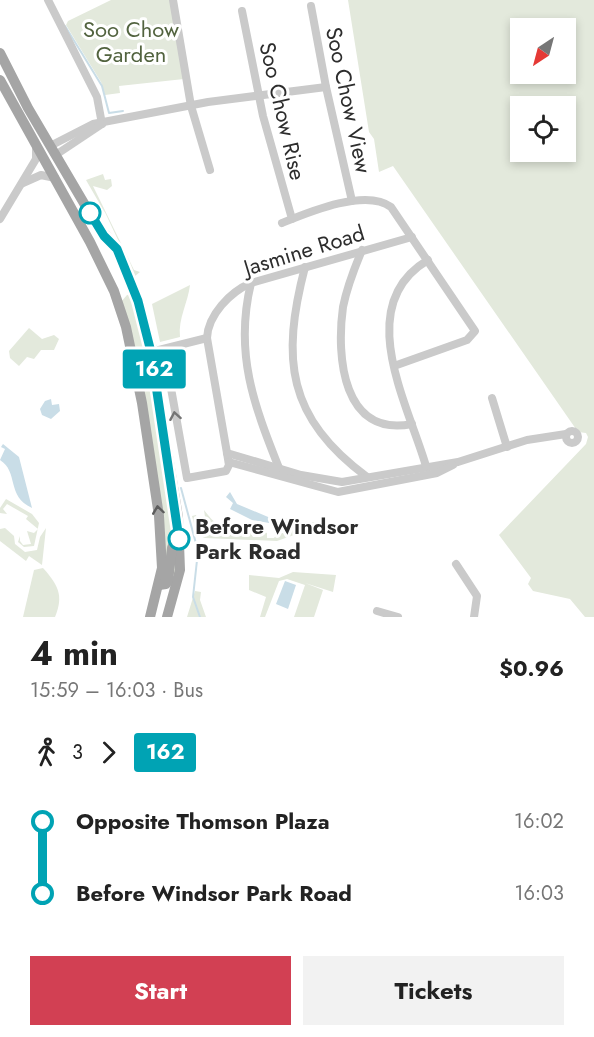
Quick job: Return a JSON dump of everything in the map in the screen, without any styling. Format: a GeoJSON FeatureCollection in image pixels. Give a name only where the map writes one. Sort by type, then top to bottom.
{"type":"FeatureCollection","features":[{"type":"Feature","properties":{"kind":"main road"},"geometry":{"type":"LineString","coordinates":[[0,53],[20,93],[95,222],[117,249],[135,292],[151,352],[178,532],[180,570],[167,617]]}},
{"type":"Feature","properties":{"kind":"main road"},"geometry":{"type":"LineString","coordinates":[[0,80],[36,149],[55,178],[119,304],[133,353],[159,516],[162,568],[150,617]]}},
{"type":"Feature","properties":{"kind":"main road"},"geometry":{"type":"LineString","coordinates":[[9,98],[13,92],[20,93]]}},
{"type":"Feature","properties":{"kind":"main road"},"geometry":{"type":"LineString","coordinates":[[119,304],[121,292],[126,288],[131,288],[135,292]]}},
{"type":"Feature","properties":{"kind":"main road"},"geometry":{"type":"LineString","coordinates":[[158,590],[168,581],[172,548],[178,532]]}},
{"type":"Feature","properties":{"kind":"main road"},"geometry":{"type":"LineString","coordinates":[[158,590],[173,599]]}},
{"type":"Feature","properties":{"kind":"street"},"geometry":{"type":"LineString","coordinates":[[48,0],[97,97],[102,124]]}},
{"type":"Feature","properties":{"kind":"street"},"geometry":{"type":"LineString","coordinates":[[173,0],[191,106],[210,170]]}},
{"type":"Feature","properties":{"kind":"street","name":"Soo Chow View"},"geometry":{"type":"LineString","coordinates":[[311,6],[326,87],[352,201]]}},
{"type":"Feature","properties":{"kind":"street","name":"Soo Chow Rise"},"geometry":{"type":"LineString","coordinates":[[242,11],[258,94],[292,219]]}},
{"type":"Feature","properties":{"kind":"street"},"geometry":{"type":"LineString","coordinates":[[54,150],[93,124],[258,94],[326,87]]}},
{"type":"Feature","properties":{"kind":"street"},"geometry":{"type":"LineString","coordinates":[[0,219],[36,159],[36,149]]}},
{"type":"Feature","properties":{"kind":"street"},"geometry":{"type":"LineString","coordinates":[[20,187],[26,180],[40,175],[55,178]]}},
{"type":"Feature","properties":{"kind":"street"},"geometry":{"type":"LineString","coordinates":[[282,223],[352,201],[371,198],[385,202],[473,326],[474,335],[467,340],[394,366]]}},
{"type":"Feature","properties":{"kind":"street","name":"Jasmine Road"},"geometry":{"type":"LineString","coordinates":[[207,338],[208,327],[229,296],[251,283],[412,237]]}},
{"type":"Feature","properties":{"kind":"street"},"geometry":{"type":"LineString","coordinates":[[362,250],[351,276],[343,308],[342,354],[345,376],[358,409],[368,418],[383,426],[412,424]]}},
{"type":"Feature","properties":{"kind":"street"},"geometry":{"type":"LineString","coordinates":[[426,466],[388,343],[392,309],[411,272],[428,260]]}},
{"type":"Feature","properties":{"kind":"street"},"geometry":{"type":"LineString","coordinates":[[305,267],[291,329],[291,347],[297,386],[314,425],[331,446],[367,477]]}},
{"type":"Feature","properties":{"kind":"street"},"geometry":{"type":"LineString","coordinates":[[251,283],[245,316],[246,365],[255,407],[279,468]]}},
{"type":"Feature","properties":{"kind":"street"},"geometry":{"type":"LineString","coordinates":[[151,352],[207,338],[229,462],[228,469],[224,472],[187,478],[164,349]]}},
{"type":"Feature","properties":{"kind":"street"},"geometry":{"type":"LineString","coordinates":[[492,398],[507,447]]}},
{"type":"Feature","properties":{"kind":"street"},"geometry":{"type":"LineString","coordinates":[[227,453],[334,482],[458,462],[543,436],[566,434]]}},
{"type":"Feature","properties":{"kind":"street"},"geometry":{"type":"LineString","coordinates":[[229,462],[338,492],[437,473],[458,462]]}},
{"type":"Feature","properties":{"kind":"street"},"geometry":{"type":"LineString","coordinates":[[456,564],[477,596],[474,617]]}},
{"type":"Feature","properties":{"kind":"street"},"geometry":{"type":"LineString","coordinates":[[377,611],[398,617]]}},
{"type":"Feature","properties":{"kind":"green space","name":"Soo Chow Garden"},"geometry":{"type":"Polygon","coordinates":[[[111,0],[173,0],[184,79],[119,86],[120,93],[105,95],[101,82],[66,25],[68,21],[111,0]]]}},
{"type":"Feature","properties":{"kind":"green space"},"geometry":{"type":"Polygon","coordinates":[[[348,0],[594,0],[594,617],[585,617],[570,599],[533,591],[528,584],[531,578],[499,535],[586,444],[588,437],[586,433],[578,432],[393,166],[379,172],[374,139],[369,132],[348,0]]]}},
{"type":"Feature","properties":{"kind":"green space"},"geometry":{"type":"Polygon","coordinates":[[[103,174],[105,180],[111,179],[112,186],[107,190],[93,186],[134,270],[140,272],[135,276],[102,206],[105,213],[86,180],[103,174]]]}},
{"type":"Feature","properties":{"kind":"green space"},"geometry":{"type":"Polygon","coordinates":[[[190,285],[180,323],[180,337],[160,342],[152,304],[190,285]]]}},
{"type":"Feature","properties":{"kind":"green space"},"geometry":{"type":"Polygon","coordinates":[[[132,294],[138,301],[178,517],[180,570],[159,585],[159,516],[121,302],[127,295],[132,294]]]}},
{"type":"Feature","properties":{"kind":"green space"},"geometry":{"type":"Polygon","coordinates":[[[29,328],[42,339],[54,335],[59,339],[54,350],[41,350],[34,359],[27,357],[19,366],[10,358],[9,351],[29,328]]]}},
{"type":"Feature","properties":{"kind":"green space"},"geometry":{"type":"Polygon","coordinates":[[[6,499],[32,514],[39,523],[38,529],[26,519],[28,516],[7,504],[3,509],[7,514],[0,513],[0,508],[6,499]]]}},
{"type":"Feature","properties":{"kind":"green space"},"geometry":{"type":"Polygon","coordinates":[[[204,510],[223,528],[246,536],[250,532],[253,537],[260,537],[261,531],[267,533],[267,538],[274,538],[280,530],[281,518],[325,524],[277,541],[205,538],[197,535],[192,516],[196,515],[200,530],[213,531],[214,527],[206,524],[204,510]]]}},
{"type":"Feature","properties":{"kind":"green space"},"geometry":{"type":"Polygon","coordinates":[[[5,528],[14,536],[15,544],[25,552],[37,550],[40,537],[46,528],[42,565],[29,556],[26,561],[0,541],[0,529],[5,528]]]}},
{"type":"Feature","properties":{"kind":"green space"},"geometry":{"type":"Polygon","coordinates":[[[38,529],[34,546],[24,547],[18,542],[20,536],[23,545],[31,544],[27,531],[34,533],[38,529]]]}},
{"type":"Feature","properties":{"kind":"green space"},"geometry":{"type":"Polygon","coordinates":[[[43,568],[58,591],[59,602],[55,617],[23,617],[34,570],[43,568]]]}},
{"type":"Feature","properties":{"kind":"green space"},"geometry":{"type":"Polygon","coordinates":[[[293,572],[336,575],[333,592],[305,583],[323,590],[314,617],[294,617],[305,585],[287,579],[279,581],[265,617],[260,617],[266,597],[249,590],[249,575],[279,578],[293,572]]]}},
{"type":"Feature","properties":{"kind":"green space"},"geometry":{"type":"Polygon","coordinates":[[[195,591],[201,592],[200,600],[206,617],[187,617],[195,591]]]}},
{"type":"Feature","properties":{"kind":"water"},"geometry":{"type":"Polygon","coordinates":[[[51,399],[52,405],[59,404],[60,411],[51,419],[42,415],[40,409],[45,401],[51,399]]]}},
{"type":"Feature","properties":{"kind":"water"},"geometry":{"type":"Polygon","coordinates":[[[3,444],[19,457],[32,508],[24,503],[15,491],[9,471],[0,460],[5,449],[1,447],[3,444]]]}},
{"type":"Feature","properties":{"kind":"water"},"geometry":{"type":"Polygon","coordinates":[[[230,492],[237,504],[280,522],[280,525],[252,520],[230,509],[233,503],[226,497],[230,492]]]}},
{"type":"Feature","properties":{"kind":"water"},"geometry":{"type":"Polygon","coordinates":[[[285,581],[296,585],[288,609],[276,604],[285,581]]]}},
{"type":"Feature","properties":{"kind":"waterway"},"geometry":{"type":"LineString","coordinates":[[65,26],[102,86],[109,113],[123,111]]}},
{"type":"Feature","properties":{"kind":"waterway"},"geometry":{"type":"LineString","coordinates":[[151,333],[156,347]]}},
{"type":"Feature","properties":{"kind":"waterway"},"geometry":{"type":"LineString","coordinates":[[181,488],[198,551],[193,597],[200,617]]}},
{"type":"Feature","properties":{"kind":"bus line","name":"162"},"geometry":{"type":"LineString","coordinates":[[90,213],[104,236],[117,249],[138,301],[151,352],[178,517],[179,539]]}},
{"type":"Feature","properties":{"kind":"place","name":"Before Windsor Park Road"},"geometry":{"type":"Point","coordinates":[179,539]}}]}
